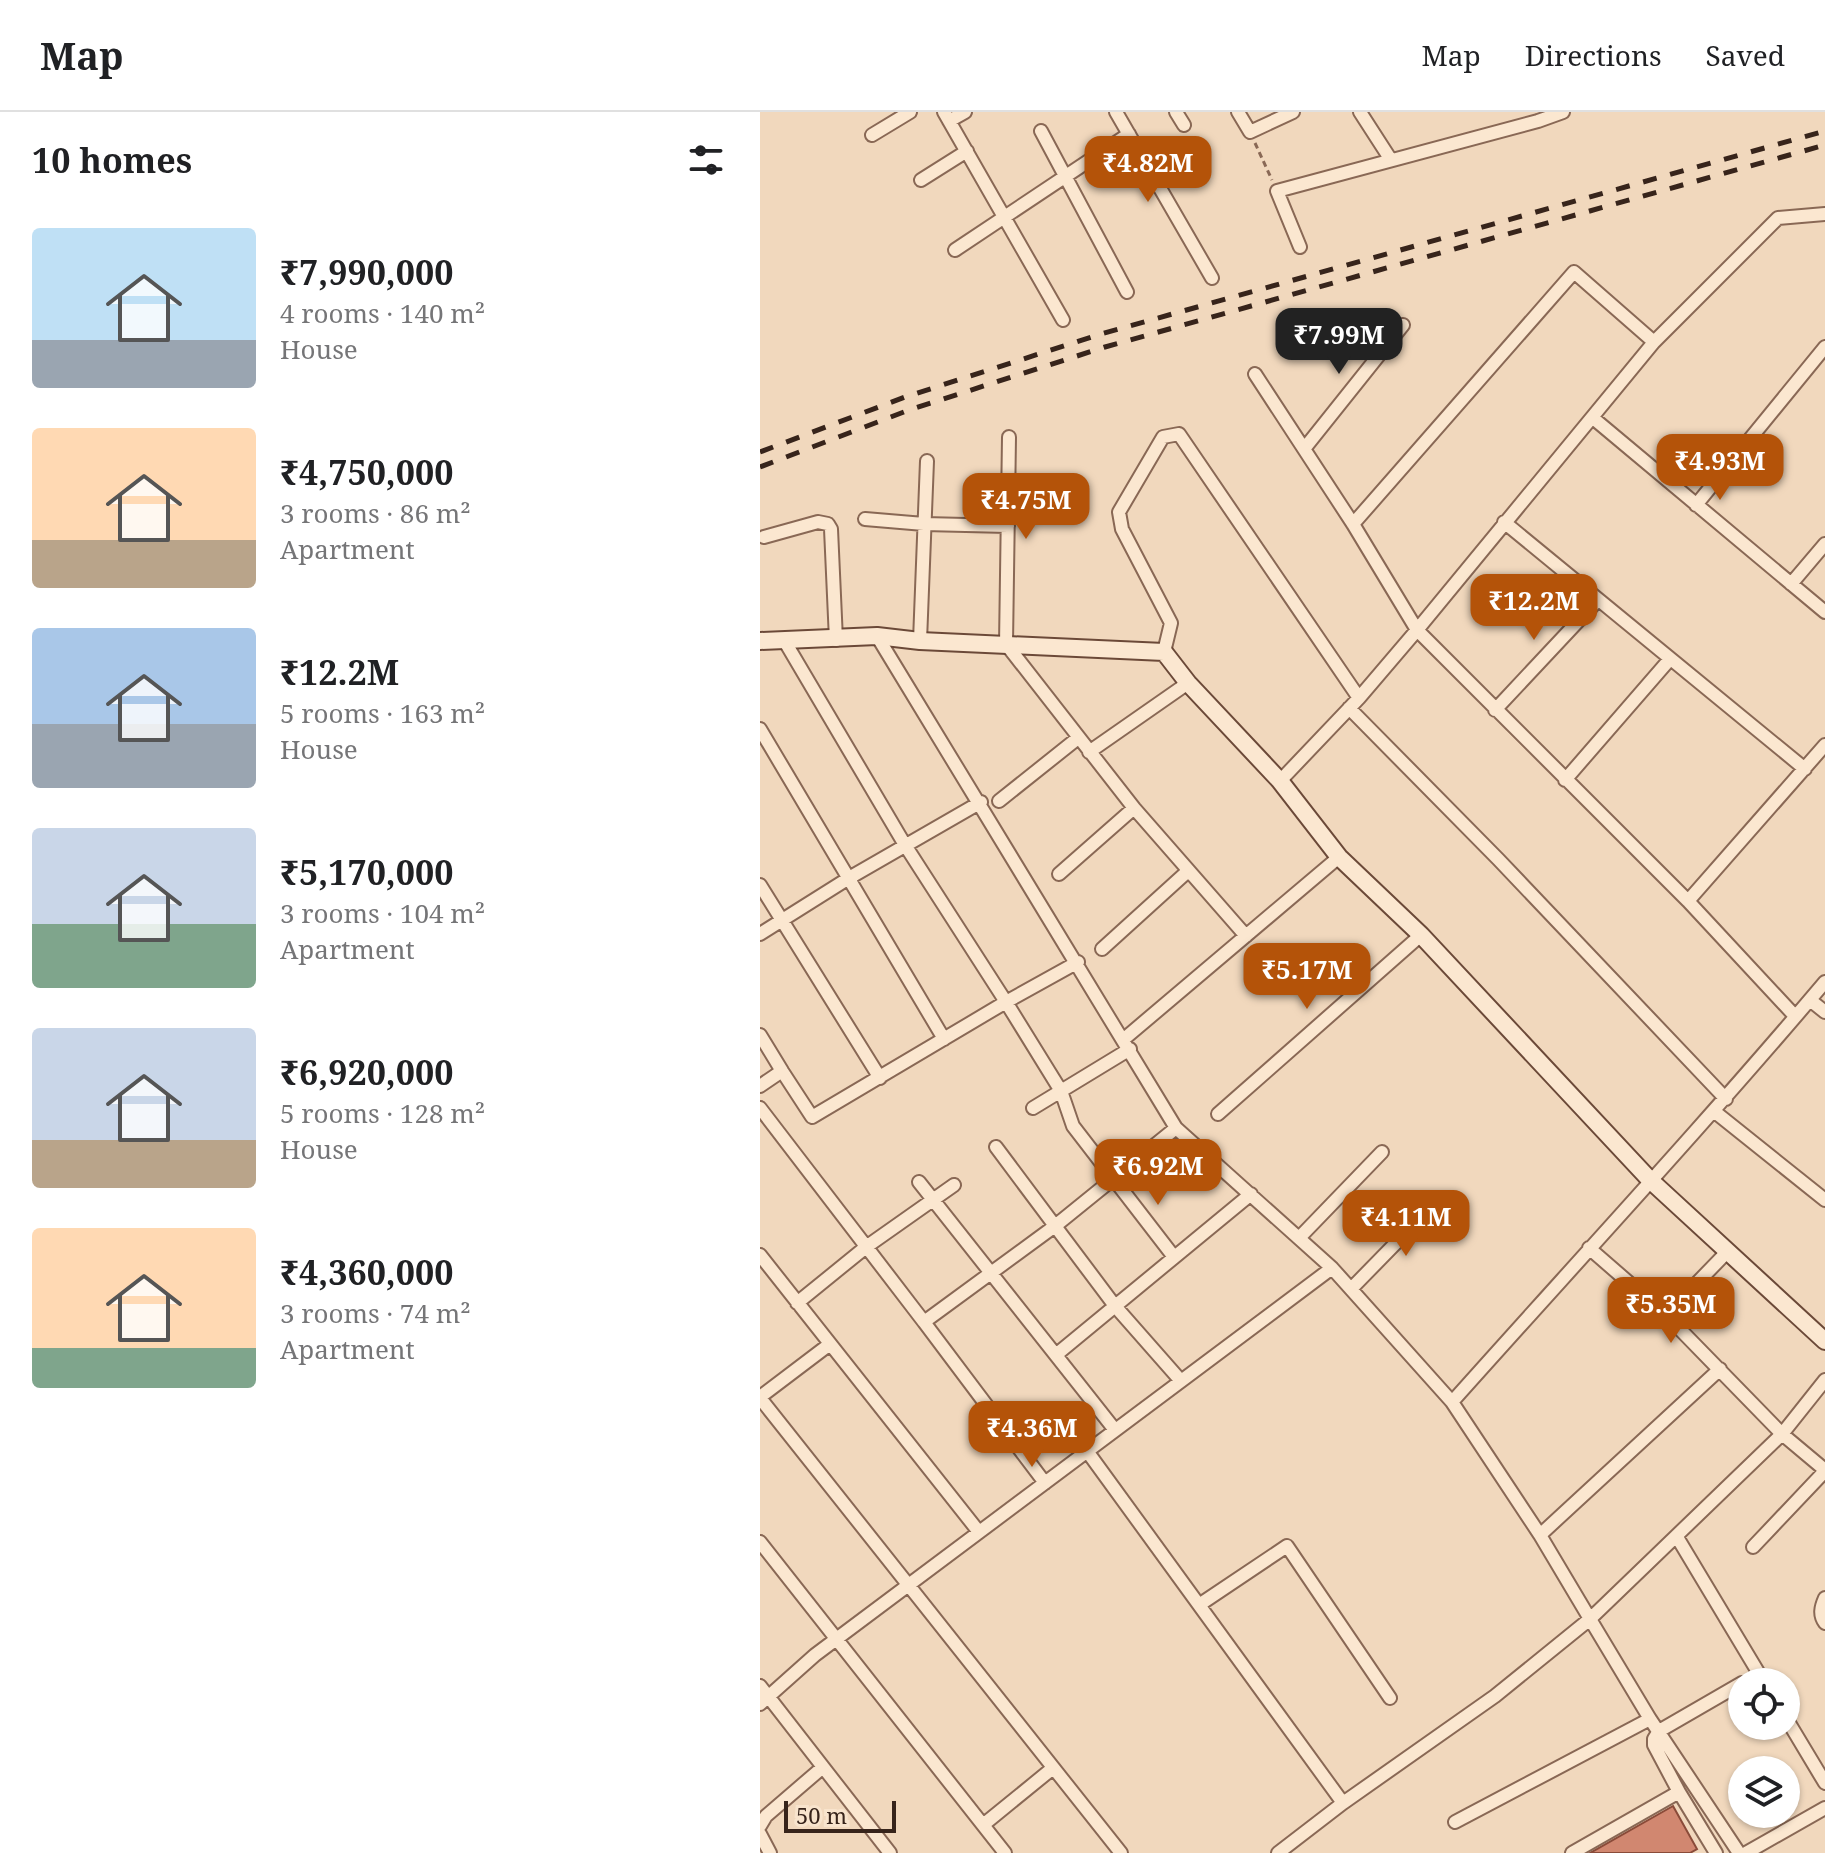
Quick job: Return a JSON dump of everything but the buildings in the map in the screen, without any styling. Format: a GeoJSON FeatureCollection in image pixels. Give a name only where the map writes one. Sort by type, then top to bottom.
{"type":"FeatureCollection","features":[{"type":"Feature","properties":{"kind":"street"},"geometry":{"type":"LineString","coordinates":[[872,135],[910,112]]}},
{"type":"Feature","properties":{"kind":"street"},"geometry":{"type":"LineString","coordinates":[[965,112],[946,116],[1063,320]]}},
{"type":"Feature","properties":{"kind":"street"},"geometry":{"type":"LineString","coordinates":[[1116,112],[1212,278]]}},
{"type":"Feature","properties":{"kind":"street"},"geometry":{"type":"LineString","coordinates":[[1176,112],[1184,125]]}},
{"type":"Feature","properties":{"kind":"street"},"geometry":{"type":"LineString","coordinates":[[1238,112],[1250,132],[1293,112]]}},
{"type":"Feature","properties":{"kind":"street"},"geometry":{"type":"LineString","coordinates":[[1360,112],[1391,160]]}},
{"type":"Feature","properties":{"kind":"street"},"geometry":{"type":"LineString","coordinates":[[1300,247],[1277,191],[1535,117],[1563,112]]}},
{"type":"Feature","properties":{"kind":"street"},"geometry":{"type":"LineString","coordinates":[[1041,131],[1127,292]]}},
{"type":"Feature","properties":{"kind":"street"},"geometry":{"type":"LineString","coordinates":[[955,250],[1129,134]]}},
{"type":"Feature","properties":{"kind":"street"},"geometry":{"type":"LineString","coordinates":[[921,180],[967,151]]}},
{"type":"Feature","properties":{"kind":"street"},"geometry":{"type":"LineString","coordinates":[[1280,781],[1359,698],[1417,630],[1654,342],[1778,218],[1825,214]]}},
{"type":"Feature","properties":{"kind":"street"},"geometry":{"type":"LineString","coordinates":[[1353,524],[1574,272],[1654,342]]}},
{"type":"Feature","properties":{"kind":"street"},"geometry":{"type":"LineString","coordinates":[[1304,449],[1403,325]]}},
{"type":"Feature","properties":{"kind":"street"},"geometry":{"type":"LineString","coordinates":[[1696,505],[1825,347]]}},
{"type":"Feature","properties":{"kind":"street"},"geometry":{"type":"LineString","coordinates":[[1255,374],[1353,524],[1417,630],[1688,901],[1794,1015]]}},
{"type":"Feature","properties":{"kind":"street"},"geometry":{"type":"LineString","coordinates":[[1593,418],[1825,612]]}},
{"type":"Feature","properties":{"kind":"street"},"geometry":{"type":"LineString","coordinates":[[1164,652],[1171,623],[1122,529],[1119,512],[1163,437],[1179,434],[1359,698]]}},
{"type":"Feature","properties":{"kind":"street"},"geometry":{"type":"LineString","coordinates":[[1009,437],[1006,644],[1134,808],[1246,936]]}},
{"type":"Feature","properties":{"kind":"street"},"geometry":{"type":"LineString","coordinates":[[920,641],[927,461]]}},
{"type":"Feature","properties":{"kind":"street"},"geometry":{"type":"LineString","coordinates":[[865,519],[1008,526]]}},
{"type":"Feature","properties":{"kind":"street"},"geometry":{"type":"LineString","coordinates":[[764,537],[818,522],[828,524],[831,529],[836,640]]}},
{"type":"Feature","properties":{"kind":"street"},"geometry":{"type":"LineString","coordinates":[[1504,522],[1805,769]]}},
{"type":"Feature","properties":{"kind":"street"},"geometry":{"type":"LineString","coordinates":[[1791,584],[1825,544]]}},
{"type":"Feature","properties":{"kind":"street"},"geometry":{"type":"LineString","coordinates":[[1495,710],[1598,600]]}},
{"type":"Feature","properties":{"kind":"street"},"geometry":{"type":"LineString","coordinates":[[877,636],[981,802],[1176,1128],[1332,1268],[1452,1402],[1540,1535],[1650,1719],[1739,1853]]}},
{"type":"Feature","properties":{"kind":"street"},"geometry":{"type":"LineString","coordinates":[[760,641],[877,636],[920,641],[1164,652],[1188,683],[1280,781],[1339,857],[1421,935],[1650,1180],[1825,1341]]}},
{"type":"Feature","properties":{"kind":"street"},"geometry":{"type":"LineString","coordinates":[[784,640],[905,845],[1061,1091],[1073,1126],[1174,1257]]}},
{"type":"Feature","properties":{"kind":"street"},"geometry":{"type":"LineString","coordinates":[[1565,780],[1670,659]]}},
{"type":"Feature","properties":{"kind":"street"},"geometry":{"type":"LineString","coordinates":[[1089,752],[1188,683]]}},
{"type":"Feature","properties":{"kind":"street"},"geometry":{"type":"LineString","coordinates":[[1349,708],[1498,859],[1726,1099]]}},
{"type":"Feature","properties":{"kind":"street"},"geometry":{"type":"LineString","coordinates":[[760,729],[944,1039]]}},
{"type":"Feature","properties":{"kind":"street"},"geometry":{"type":"LineString","coordinates":[[999,801],[1078,738]]}},
{"type":"Feature","properties":{"kind":"street"},"geometry":{"type":"LineString","coordinates":[[1688,901],[1825,745]]}},
{"type":"Feature","properties":{"kind":"street"},"geometry":{"type":"LineString","coordinates":[[760,934],[849,878],[981,802]]}},
{"type":"Feature","properties":{"kind":"street"},"geometry":{"type":"LineString","coordinates":[[1059,874],[1134,808]]}},
{"type":"Feature","properties":{"kind":"street"},"geometry":{"type":"LineString","coordinates":[[1033,1108],[1127,1044],[1339,857]]}},
{"type":"Feature","properties":{"kind":"street"},"geometry":{"type":"LineString","coordinates":[[1102,949],[1188,871]]}},
{"type":"Feature","properties":{"kind":"street"},"geometry":{"type":"LineString","coordinates":[[760,885],[880,1078]]}},
{"type":"Feature","properties":{"kind":"street"},"geometry":{"type":"LineString","coordinates":[[1218,1114],[1421,935]]}},
{"type":"Feature","properties":{"kind":"street"},"geometry":{"type":"LineString","coordinates":[[760,1035],[812,1117],[1078,962]]}},
{"type":"Feature","properties":{"kind":"street"},"geometry":{"type":"LineString","coordinates":[[1452,1402],[1650,1180],[1715,1112],[1825,982]]}},
{"type":"Feature","properties":{"kind":"street"},"geometry":{"type":"LineString","coordinates":[[1810,1000],[1825,1012]]}},
{"type":"Feature","properties":{"kind":"street"},"geometry":{"type":"LineString","coordinates":[[760,1086],[782,1071]]}},
{"type":"Feature","properties":{"kind":"street"},"geometry":{"type":"LineString","coordinates":[[760,1108],[1045,1483]]}},
{"type":"Feature","properties":{"kind":"street"},"geometry":{"type":"LineString","coordinates":[[1715,1112],[1825,1200]]}},
{"type":"Feature","properties":{"kind":"street"},"geometry":{"type":"LineString","coordinates":[[924,1322],[1055,1226],[1176,1128]]}},
{"type":"Feature","properties":{"kind":"street"},"geometry":{"type":"LineString","coordinates":[[996,1147],[1115,1306],[1181,1381]]}},
{"type":"Feature","properties":{"kind":"street"},"geometry":{"type":"LineString","coordinates":[[1299,1238],[1382,1152]]}},
{"type":"Feature","properties":{"kind":"street"},"geometry":{"type":"LineString","coordinates":[[919,1182],[1115,1430]]}},
{"type":"Feature","properties":{"kind":"street"},"geometry":{"type":"LineString","coordinates":[[797,1303],[866,1247],[954,1185]]}},
{"type":"Feature","properties":{"kind":"street"},"geometry":{"type":"LineString","coordinates":[[1057,1354],[1251,1194]]}},
{"type":"Feature","properties":{"kind":"street"},"geometry":{"type":"LineString","coordinates":[[1351,1289],[1436,1202]]}},
{"type":"Feature","properties":{"kind":"street"},"geometry":{"type":"LineString","coordinates":[[1589,1248],[1666,1315],[1782,1434],[1825,1471],[1753,1547]]}},
{"type":"Feature","properties":{"kind":"street"},"geometry":{"type":"LineString","coordinates":[[1666,1315],[1727,1252]]}},
{"type":"Feature","properties":{"kind":"street"},"geometry":{"type":"LineString","coordinates":[[760,1255],[979,1532]]}},
{"type":"Feature","properties":{"kind":"street"},"geometry":{"type":"LineString","coordinates":[[890,1853],[763,1696],[1332,1268]]}},
{"type":"Feature","properties":{"kind":"street"},"geometry":{"type":"LineString","coordinates":[[830,1344],[760,1398],[1121,1853]]}},
{"type":"Feature","properties":{"kind":"street"},"geometry":{"type":"LineString","coordinates":[[1540,1535],[1720,1369]]}},
{"type":"Feature","properties":{"kind":"street"},"geometry":{"type":"LineString","coordinates":[[1285,1851],[1343,1803],[1495,1696],[1590,1619],[1782,1434],[1825,1380]]}},
{"type":"Feature","properties":{"kind":"street"},"geometry":{"type":"LineString","coordinates":[[1087,1451],[1343,1803]]}},
{"type":"Feature","properties":{"kind":"street"},"geometry":{"type":"LineString","coordinates":[[1677,1537],[1757,1668]]}},
{"type":"Feature","properties":{"kind":"street"},"geometry":{"type":"LineString","coordinates":[[760,1542],[1005,1853]]}},
{"type":"Feature","properties":{"kind":"street"},"geometry":{"type":"LineString","coordinates":[[1199,1605],[1287,1546],[1390,1698]]}},
{"type":"Feature","properties":{"kind":"street"},"geometry":{"type":"LineString","coordinates":[[1825,1598],[1821,1606],[1825,1623]]}},
{"type":"Feature","properties":{"kind":"street"},"geometry":{"type":"LineString","coordinates":[[1716,1853],[1679,1792],[1654,1745],[1654,1739],[1659,1731],[1728,1691]]}},
{"type":"Feature","properties":{"kind":"street"},"geometry":{"type":"LineString","coordinates":[[1455,1822],[1650,1719]]}},
{"type":"Feature","properties":{"kind":"street"},"geometry":{"type":"LineString","coordinates":[[1799,1740],[1825,1783]]}},
{"type":"Feature","properties":{"kind":"street"},"geometry":{"type":"LineString","coordinates":[[760,1826],[766,1816],[823,1767]]}},
{"type":"Feature","properties":{"kind":"street"},"geometry":{"type":"LineString","coordinates":[[983,1825],[1053,1768]]}},
{"type":"Feature","properties":{"kind":"street"},"geometry":{"type":"LineString","coordinates":[[1572,1853],[1679,1792]]}},
{"type":"Feature","properties":{"kind":"street"},"geometry":{"type":"LineString","coordinates":[[1746,1853],[1825,1808]]}},
{"type":"Feature","properties":{"kind":"street"},"geometry":{"type":"LineString","coordinates":[[760,1834],[770,1853]]}},
{"type":"Feature","properties":{"kind":"path"},"geometry":{"type":"LineString","coordinates":[[1250,132],[1277,191]]}},
{"type":"Feature","properties":{"kind":"railway"},"geometry":{"type":"LineString","coordinates":[[760,452],[905,397],[1101,334],[1825,131]]}},
{"type":"Feature","properties":{"kind":"railway"},"geometry":{"type":"LineString","coordinates":[[760,467],[909,410],[1105,347],[1825,145]]}}]}
